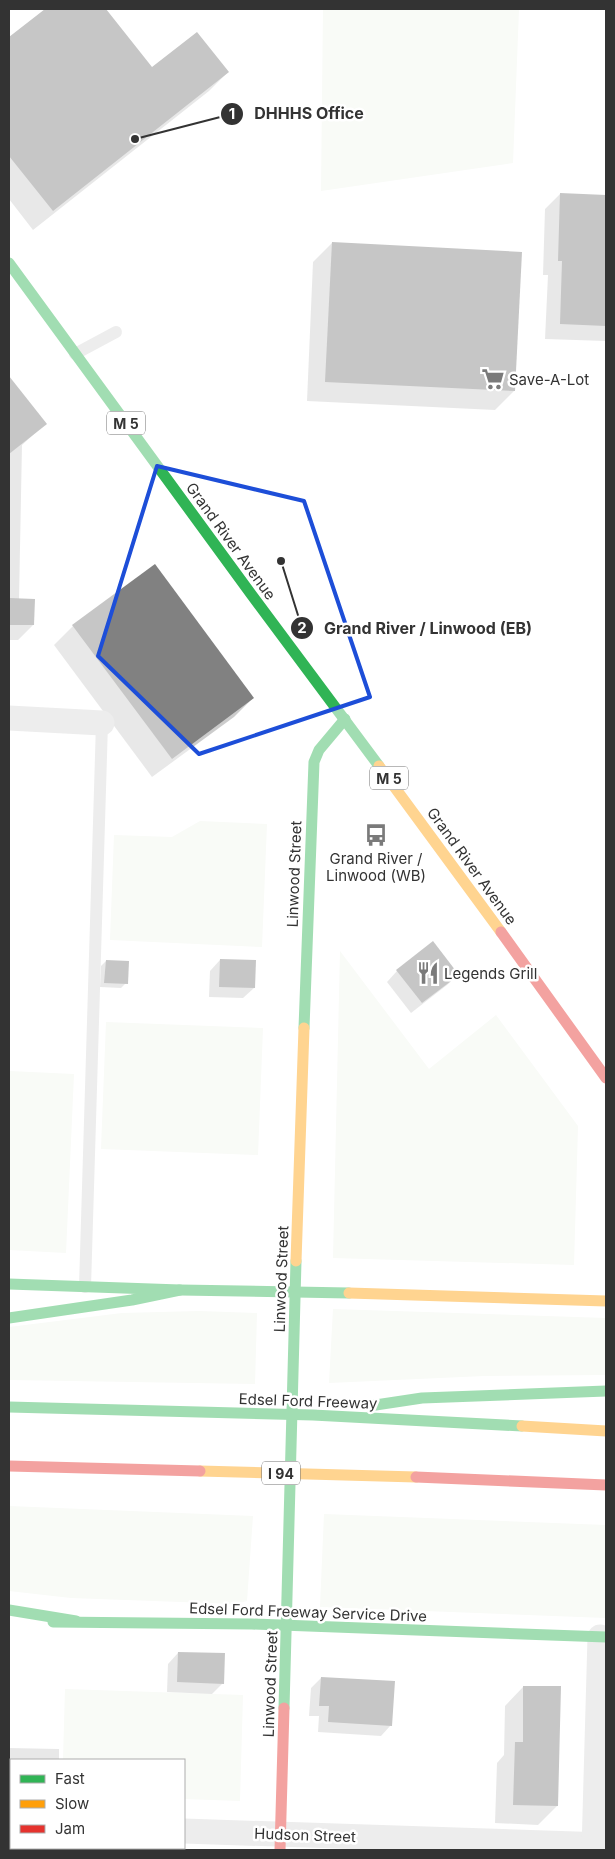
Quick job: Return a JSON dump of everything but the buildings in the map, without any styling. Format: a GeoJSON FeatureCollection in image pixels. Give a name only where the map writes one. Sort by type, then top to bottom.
{"type":"FeatureCollection","features":[{"type":"Feature","properties":{"kind":"main road","name":"Grand River Avenue"},"geometry":{"type":"LineString","coordinates":[[9,263],[251,594],[433,837],[606,1078]]}},
{"type":"Feature","properties":{"kind":"main road","name":"Linwood Street"},"geometry":{"type":"LineString","coordinates":[[280,1842],[288,1537],[314,762],[320,750],[345,719]]}},
{"type":"Feature","properties":{"kind":"main road"},"geometry":{"type":"LineString","coordinates":[[9,1284],[606,1301]]}},
{"type":"Feature","properties":{"kind":"main road"},"geometry":{"type":"LineString","coordinates":[[9,1318],[132,1300],[180,1290]]}},
{"type":"Feature","properties":{"kind":"main road"},"geometry":{"type":"LineString","coordinates":[[312,1415],[422,1398],[606,1391]]}},
{"type":"Feature","properties":{"kind":"main road","name":"Edsel Ford Freeway"},"geometry":{"type":"LineString","coordinates":[[9,1406],[312,1415],[606,1431]]}},
{"type":"Feature","properties":{"kind":"main road","name":"I 94"},"geometry":{"type":"LineString","coordinates":[[9,1466],[473,1479],[606,1485]]}},
{"type":"Feature","properties":{"kind":"main road"},"geometry":{"type":"LineString","coordinates":[[9,1610],[76,1621]]}},
{"type":"Feature","properties":{"kind":"main road","name":"Edsel Ford Freeway Service Drive"},"geometry":{"type":"LineString","coordinates":[[18,1622],[76,1621],[286,1625],[603,1637]]}},
{"type":"Feature","properties":{"kind":"street"},"geometry":{"type":"LineString","coordinates":[[9,718],[102,723]]}},
{"type":"Feature","properties":{"kind":"street"},"geometry":{"type":"LineString","coordinates":[[598,1847],[603,1637]]}},
{"type":"Feature","properties":{"kind":"street","name":"Hudson Street"},"geometry":{"type":"LineString","coordinates":[[185,1831],[280,1842],[598,1847]]}},
{"type":"Feature","properties":{"kind":"lane"},"geometry":{"type":"LineString","coordinates":[[75,354],[116,332]]}},
{"type":"Feature","properties":{"kind":"lane"},"geometry":{"type":"LineString","coordinates":[[85,1287],[102,723]]}},
{"type":"Feature","properties":{"kind":"highlighted area"},"geometry":{"type":"Polygon","coordinates":[[[157,466],[304,501],[370,697],[199,754],[98,656],[157,466]]]}},
{"type":"Feature","properties":{"kind":"shaded area"},"geometry":{"type":"Polygon","coordinates":[[[323,9],[519,9],[513,163],[321,191],[323,9]]]}},
{"type":"Feature","properties":{"kind":"shaded area"},"geometry":{"type":"Polygon","coordinates":[[[200,821],[267,824],[262,947],[110,940],[114,835],[172,837],[200,821]]]}},
{"type":"Feature","properties":{"kind":"shaded area"},"geometry":{"type":"Polygon","coordinates":[[[340,951],[429,1069],[496,1015],[578,1126],[574,1265],[333,1258],[340,951]]]}},
{"type":"Feature","properties":{"kind":"shaded area"},"geometry":{"type":"Polygon","coordinates":[[[106,1022],[263,1028],[258,1155],[101,1149],[106,1022]]]}},
{"type":"Feature","properties":{"kind":"shaded area"},"geometry":{"type":"Polygon","coordinates":[[[9,1071],[74,1074],[66,1253],[9,1250],[9,1071]]]}},
{"type":"Feature","properties":{"kind":"shaded area"},"geometry":{"type":"Polygon","coordinates":[[[333,1309],[606,1318],[606,1375],[484,1376],[329,1383],[333,1309]]]}},
{"type":"Feature","properties":{"kind":"shaded area"},"geometry":{"type":"Polygon","coordinates":[[[199,1311],[257,1313],[255,1384],[9,1380],[9,1327],[122,1313],[199,1311]]]}},
{"type":"Feature","properties":{"kind":"shaded area"},"geometry":{"type":"Polygon","coordinates":[[[9,1506],[253,1516],[247,1601],[236,1604],[71,1598],[9,1591],[9,1506]]]}},
{"type":"Feature","properties":{"kind":"shaded area"},"geometry":{"type":"Polygon","coordinates":[[[324,1514],[606,1525],[606,1618],[320,1607],[324,1514]]]}},
{"type":"Feature","properties":{"kind":"shaded area"},"geometry":{"type":"Polygon","coordinates":[[[65,1689],[243,1695],[240,1801],[185,1799],[185,1759],[63,1759],[65,1689]]]}},
{"type":"Feature","properties":{"kind":"traffic: fast"},"geometry":{"type":"LineString","coordinates":[[9,263],[379,766]]}},
{"type":"Feature","properties":{"kind":"traffic: fast"},"geometry":{"type":"LineString","coordinates":[[304,1028],[314,762],[319,750],[345,719]]}},
{"type":"Feature","properties":{"kind":"traffic: fast"},"geometry":{"type":"LineString","coordinates":[[284,1708],[296,1261]]}},
{"type":"Feature","properties":{"kind":"traffic: fast"},"geometry":{"type":"LineString","coordinates":[[9,1284],[349,1293]]}},
{"type":"Feature","properties":{"kind":"traffic: fast"},"geometry":{"type":"LineString","coordinates":[[9,1318],[132,1300],[180,1290]]}},
{"type":"Feature","properties":{"kind":"traffic: fast"},"geometry":{"type":"LineString","coordinates":[[369,1406],[422,1398],[606,1391]]}},
{"type":"Feature","properties":{"kind":"traffic: fast"},"geometry":{"type":"LineString","coordinates":[[9,1407],[313,1415],[522,1426]]}},
{"type":"Feature","properties":{"kind":"traffic: fast"},"geometry":{"type":"LineString","coordinates":[[9,1610],[76,1621]]}},
{"type":"Feature","properties":{"kind":"traffic: fast"},"geometry":{"type":"LineString","coordinates":[[53,1622],[252,1624],[606,1637]]}},
{"type":"Feature","properties":{"kind":"traffic: slow"},"geometry":{"type":"LineString","coordinates":[[379,766],[501,932]]}},
{"type":"Feature","properties":{"kind":"traffic: slow"},"geometry":{"type":"LineString","coordinates":[[296,1261],[304,1028]]}},
{"type":"Feature","properties":{"kind":"traffic: slow"},"geometry":{"type":"LineString","coordinates":[[349,1293],[606,1301]]}},
{"type":"Feature","properties":{"kind":"traffic: slow"},"geometry":{"type":"LineString","coordinates":[[522,1426],[606,1431]]}},
{"type":"Feature","properties":{"kind":"traffic: slow"},"geometry":{"type":"LineString","coordinates":[[200,1471],[416,1477]]}},
{"type":"Feature","properties":{"kind":"traffic: jam"},"geometry":{"type":"LineString","coordinates":[[501,932],[606,1078]]}},
{"type":"Feature","properties":{"kind":"traffic: jam"},"geometry":{"type":"LineString","coordinates":[[9,1466],[200,1471]]}},
{"type":"Feature","properties":{"kind":"traffic: jam"},"geometry":{"type":"LineString","coordinates":[[416,1477],[606,1485]]}},
{"type":"Feature","properties":{"kind":"traffic: jam"},"geometry":{"type":"LineString","coordinates":[[280,1850],[284,1708]]}},
{"type":"Feature","properties":{"kind":"place","name":"DHHHS Office"},"geometry":{"type":"Point","coordinates":[135,139]}},
{"type":"Feature","properties":{"kind":"place","name":"Save-A-Lot"},"geometry":{"type":"Point","coordinates":[493,379]}},
{"type":"Feature","properties":{"kind":"place","name":"Grand River / Linwood (EB)"},"geometry":{"type":"Point","coordinates":[281,561]}},
{"type":"Feature","properties":{"kind":"place","name":"Grand River / Linwood (WB)"},"geometry":{"type":"Point","coordinates":[376,835]}},
{"type":"Feature","properties":{"kind":"place","name":"Legends Grill"},"geometry":{"type":"Point","coordinates":[428,973]}}]}
